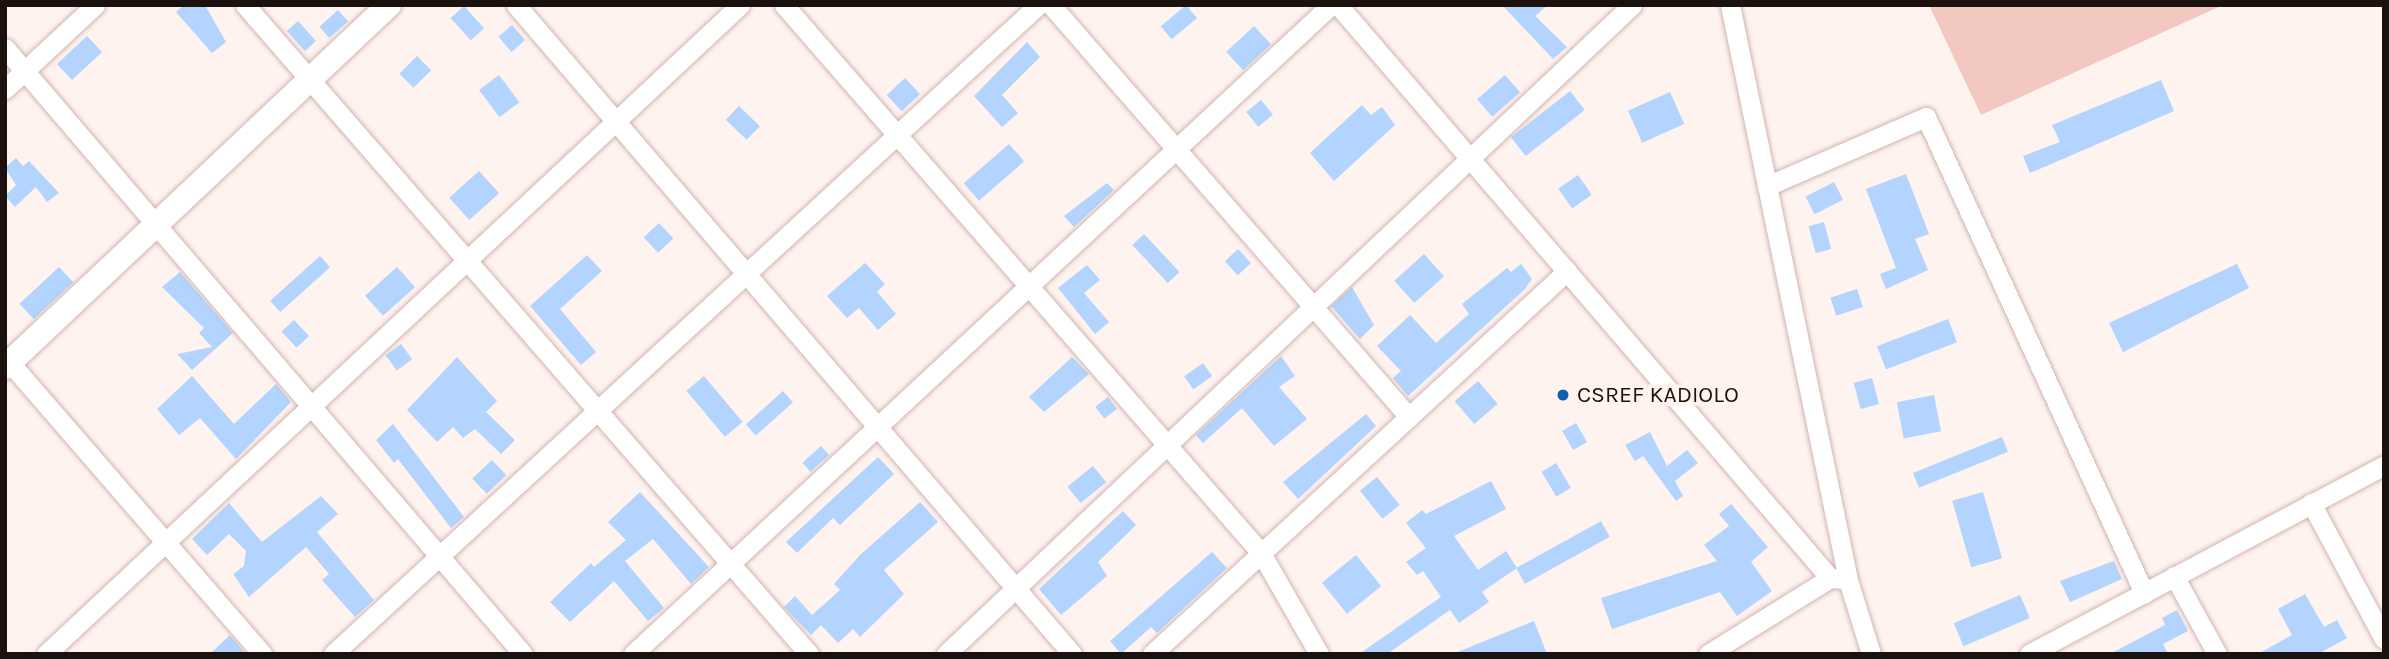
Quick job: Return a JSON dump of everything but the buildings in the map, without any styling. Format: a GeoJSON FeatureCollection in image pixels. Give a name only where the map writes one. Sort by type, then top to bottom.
{"type":"FeatureCollection","features":[{"type":"Feature","properties":{"kind":"main road"},"geometry":{"type":"LineString","coordinates":[[7,362],[389,5]]}},
{"type":"Feature","properties":{"kind":"street"},"geometry":{"type":"LineString","coordinates":[[5,89],[95,5]]}},
{"type":"Feature","properties":{"kind":"street"},"geometry":{"type":"LineString","coordinates":[[245,5],[809,654]]}},
{"type":"Feature","properties":{"kind":"street"},"geometry":{"type":"LineString","coordinates":[[516,5],[1072,654]]}},
{"type":"Feature","properties":{"kind":"street"},"geometry":{"type":"LineString","coordinates":[[46,654],[740,5]]}},
{"type":"Feature","properties":{"kind":"street"},"geometry":{"type":"LineString","coordinates":[[784,5],[1261,553],[1319,654]]}},
{"type":"Feature","properties":{"kind":"street"},"geometry":{"type":"LineString","coordinates":[[333,654],[1038,5]]}},
{"type":"Feature","properties":{"kind":"street"},"geometry":{"type":"LineString","coordinates":[[1051,5],[1409,417]]}},
{"type":"Feature","properties":{"kind":"street"},"geometry":{"type":"LineString","coordinates":[[633,654],[1331,5]]}},
{"type":"Feature","properties":{"kind":"street"},"geometry":{"type":"LineString","coordinates":[[1338,5],[1567,271],[1839,579]]}},
{"type":"Feature","properties":{"kind":"street"},"geometry":{"type":"LineString","coordinates":[[946,654],[1632,5]]}},
{"type":"Feature","properties":{"kind":"street"},"geometry":{"type":"LineString","coordinates":[[1730,5],[1767,186],[1839,579],[1871,654]]}},
{"type":"Feature","properties":{"kind":"street"},"geometry":{"type":"LineString","coordinates":[[5,48],[523,654]]}},
{"type":"Feature","properties":{"kind":"street"},"geometry":{"type":"LineString","coordinates":[[1767,186],[1926,117],[2144,593]]}},
{"type":"Feature","properties":{"kind":"street"},"geometry":{"type":"LineString","coordinates":[[1152,654],[1567,271]]}},
{"type":"Feature","properties":{"kind":"street"},"geometry":{"type":"LineString","coordinates":[[7,362],[262,654]]}},
{"type":"Feature","properties":{"kind":"street"},"geometry":{"type":"LineString","coordinates":[[2035,652],[2384,465]]}},
{"type":"Feature","properties":{"kind":"street"},"geometry":{"type":"LineString","coordinates":[[2311,503],[2384,639]]}},
{"type":"Feature","properties":{"kind":"street"},"geometry":{"type":"LineString","coordinates":[[2174,576],[2217,654]]}},
{"type":"Feature","properties":{"kind":"street"},"geometry":{"type":"LineString","coordinates":[[1708,654],[1839,579]]}},
{"type":"Feature","properties":{"kind":"shaded area"},"geometry":{"type":"Polygon","coordinates":[[[1929,5],[2223,5],[1981,115],[1929,5]]]}},
{"type":"Feature","properties":{"kind":"place","name":"CSREF KADIOLO"},"geometry":{"type":"Point","coordinates":[1563,395]}}]}
